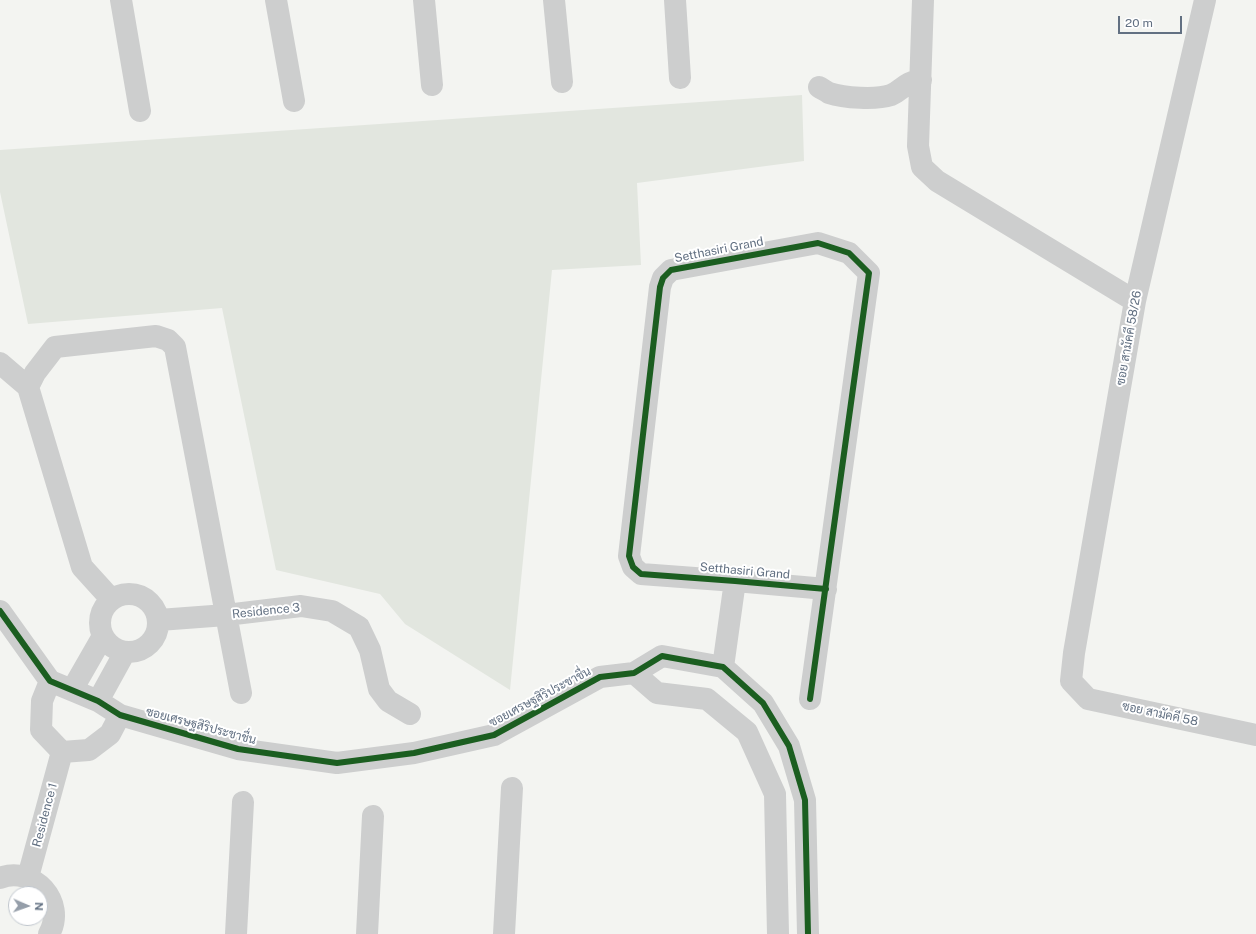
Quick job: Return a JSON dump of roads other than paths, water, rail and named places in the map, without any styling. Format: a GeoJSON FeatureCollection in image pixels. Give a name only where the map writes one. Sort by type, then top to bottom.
{"type":"FeatureCollection","features":[{"type":"Feature","properties":{"kind":"street"},"geometry":{"type":"LineString","coordinates":[[121,0],[140,111]]}},
{"type":"Feature","properties":{"kind":"street"},"geometry":{"type":"LineString","coordinates":[[276,0],[294,101]]}},
{"type":"Feature","properties":{"kind":"street"},"geometry":{"type":"LineString","coordinates":[[424,0],[432,85]]}},
{"type":"Feature","properties":{"kind":"street"},"geometry":{"type":"LineString","coordinates":[[554,0],[562,82]]}},
{"type":"Feature","properties":{"kind":"street"},"geometry":{"type":"LineString","coordinates":[[674,0],[680,78]]}},
{"type":"Feature","properties":{"kind":"street"},"geometry":{"type":"LineString","coordinates":[[923,0],[918,146],[922,168],[937,182],[1135,301]]}},
{"type":"Feature","properties":{"kind":"street","name":"ซอย สามัคคี 58/26"},"geometry":{"type":"LineString","coordinates":[[1071,680],[1074,653],[1135,301],[1204,0]]}},
{"type":"Feature","properties":{"kind":"street"},"geometry":{"type":"LineString","coordinates":[[819,87],[829,93],[839,95],[871,97],[891,94],[912,81],[921,80]]}},
{"type":"Feature","properties":{"kind":"street","name":"Setthasiri Grand"},"geometry":{"type":"LineString","coordinates":[[810,699],[826,589],[870,273],[849,253],[818,243],[671,270],[664,278],[660,287],[629,556],[632,567],[641,574],[826,589]]}},
{"type":"Feature","properties":{"kind":"street"},"geometry":{"type":"LineString","coordinates":[[28,387],[35,373],[55,347],[156,336],[168,340],[175,347],[241,693]]}},
{"type":"Feature","properties":{"kind":"street"},"geometry":{"type":"LineString","coordinates":[[0,363],[28,387],[82,566],[111,599]]}},
{"type":"Feature","properties":{"kind":"street","name":"Setthasiri Grand"},"geometry":{"type":"LineString","coordinates":[[723,667],[735,581]]}},
{"type":"Feature","properties":{"kind":"street"},"geometry":{"type":"LineString","coordinates":[[120,594],[137,594],[152,604],[159,620],[158,629],[154,638],[149,644],[142,649],[133,652],[125,652],[108,644],[100,628],[100,620],[105,604],[111,599],[120,594]]}},
{"type":"Feature","properties":{"kind":"street","name":"Residence 3"},"geometry":{"type":"LineString","coordinates":[[159,620],[226,616],[301,606],[332,611],[359,627],[370,650],[379,689],[388,701],[410,714]]}},
{"type":"Feature","properties":{"kind":"street"},"geometry":{"type":"LineString","coordinates":[[0,611],[50,681],[42,701],[41,730],[62,752],[89,750],[110,734],[120,715]]}},
{"type":"Feature","properties":{"kind":"street"},"geometry":{"type":"LineString","coordinates":[[72,690],[103,636]]}},
{"type":"Feature","properties":{"kind":"street"},"geometry":{"type":"LineString","coordinates":[[98,701],[125,652]]}},
{"type":"Feature","properties":{"kind":"street","name":"ซอยเศรษฐสิริประชาชื่น"},"geometry":{"type":"LineString","coordinates":[[50,681],[98,701],[120,715],[238,749],[337,763],[414,753],[494,735],[600,676],[634,673],[662,656],[723,667]]}},
{"type":"Feature","properties":{"kind":"street"},"geometry":{"type":"LineString","coordinates":[[723,667],[763,703],[789,746],[805,800],[808,934]]}},
{"type":"Feature","properties":{"kind":"street"},"geometry":{"type":"LineString","coordinates":[[634,673],[658,693],[707,699],[747,732],[775,794],[778,934]]}},
{"type":"Feature","properties":{"kind":"street","name":"ซอย สามัคคี 58"},"geometry":{"type":"LineString","coordinates":[[1071,680],[1088,699],[1256,735]]}},
{"type":"Feature","properties":{"kind":"street","name":"Residence 1"},"geometry":{"type":"LineString","coordinates":[[28,877],[62,752]]}},
{"type":"Feature","properties":{"kind":"street"},"geometry":{"type":"LineString","coordinates":[[504,934],[512,788]]}},
{"type":"Feature","properties":{"kind":"street"},"geometry":{"type":"LineString","coordinates":[[236,934],[243,802]]}},
{"type":"Feature","properties":{"kind":"street"},"geometry":{"type":"LineString","coordinates":[[367,934],[373,816]]}},
{"type":"Feature","properties":{"kind":"street"},"geometry":{"type":"LineString","coordinates":[[0,878],[15,875],[28,877],[39,883],[48,893],[53,904],[54,932]]}}]}
